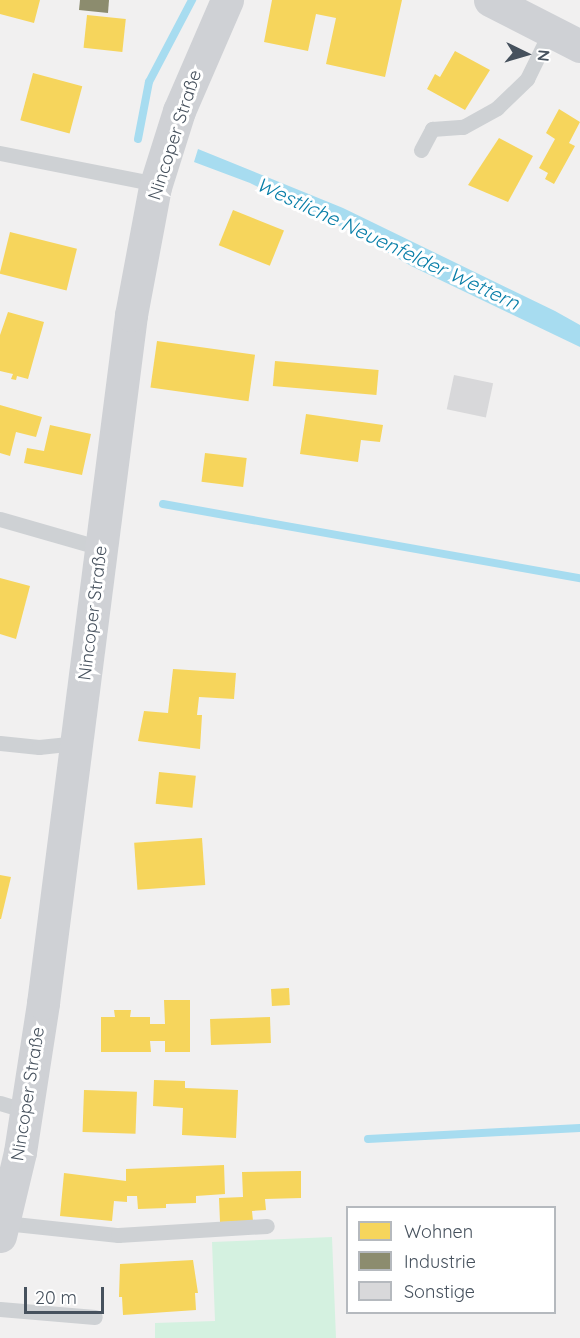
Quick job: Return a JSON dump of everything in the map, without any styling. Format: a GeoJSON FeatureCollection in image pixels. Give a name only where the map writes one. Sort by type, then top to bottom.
{"type":"FeatureCollection","features":[{"type":"Feature","properties":{"kind":"main road","name":"Nincoper Straße"},"geometry":{"type":"LineString","coordinates":[[2,1230],[14,1107],[76,743],[131,315],[156,184],[179,111],[227,0]]}},
{"type":"Feature","properties":{"kind":"main road"},"geometry":{"type":"LineString","coordinates":[[490,0],[580,46]]}},
{"type":"Feature","properties":{"kind":"lane"},"geometry":{"type":"LineString","coordinates":[[421,150],[432,129],[463,127],[497,108],[527,80],[550,32]]}},
{"type":"Feature","properties":{"kind":"lane"},"geometry":{"type":"LineString","coordinates":[[0,153],[156,184]]}},
{"type":"Feature","properties":{"kind":"lane"},"geometry":{"type":"LineString","coordinates":[[0,519],[101,548]]}},
{"type":"Feature","properties":{"kind":"lane"},"geometry":{"type":"LineString","coordinates":[[0,743],[39,747],[76,743]]}},
{"type":"Feature","properties":{"kind":"lane"},"geometry":{"type":"LineString","coordinates":[[2,1230],[118,1235],[267,1226]]}},
{"type":"Feature","properties":{"kind":"lane"},"geometry":{"type":"LineString","coordinates":[[0,1310],[95,1317]]}},
{"type":"Feature","properties":{"kind":"green space"},"geometry":{"type":"Polygon","coordinates":[[[332,1237],[336,1338],[155,1338],[155,1323],[215,1321],[212,1242],[332,1237]]]}},
{"type":"Feature","properties":{"kind":"water"},"geometry":{"type":"Polygon","coordinates":[[[198,149],[343,208],[555,311],[580,325],[580,347],[411,266],[358,235],[250,183],[194,162],[198,149]]]}},
{"type":"Feature","properties":{"kind":"building: Wohnen"},"geometry":{"type":"Polygon","coordinates":[[[0,0],[40,0],[34,23],[0,14],[0,0]]]}},
{"type":"Feature","properties":{"kind":"building: Wohnen"},"geometry":{"type":"Polygon","coordinates":[[[272,0],[402,0],[385,77],[326,64],[336,18],[316,14],[308,51],[264,42],[272,0]]]}},
{"type":"Feature","properties":{"kind":"building: Wohnen"},"geometry":{"type":"Polygon","coordinates":[[[87,15],[126,19],[122,52],[84,48],[87,15]]]}},
{"type":"Feature","properties":{"kind":"building: Wohnen"},"geometry":{"type":"Polygon","coordinates":[[[455,51],[490,70],[465,110],[427,89],[435,74],[440,77],[455,51]]]}},
{"type":"Feature","properties":{"kind":"building: Wohnen"},"geometry":{"type":"Polygon","coordinates":[[[33,73],[82,86],[70,134],[20,120],[33,73]]]}},
{"type":"Feature","properties":{"kind":"building: Wohnen"},"geometry":{"type":"Polygon","coordinates":[[[559,109],[580,122],[569,143],[575,146],[554,184],[545,179],[548,173],[539,168],[555,139],[546,133],[559,109]]]}},
{"type":"Feature","properties":{"kind":"building: Wohnen"},"geometry":{"type":"Polygon","coordinates":[[[499,138],[533,156],[508,202],[468,185],[499,138]]]}},
{"type":"Feature","properties":{"kind":"building: Wohnen"},"geometry":{"type":"Polygon","coordinates":[[[233,210],[284,231],[270,266],[219,245],[233,210]]]}},
{"type":"Feature","properties":{"kind":"building: Wohnen"},"geometry":{"type":"Polygon","coordinates":[[[10,232],[77,249],[67,290],[0,274],[10,232]]]}},
{"type":"Feature","properties":{"kind":"building: Wohnen"},"geometry":{"type":"Polygon","coordinates":[[[8,312],[44,322],[28,379],[17,376],[16,380],[11,379],[13,374],[0,371],[0,335],[8,312]]]}},
{"type":"Feature","properties":{"kind":"building: Wohnen"},"geometry":{"type":"Polygon","coordinates":[[[157,341],[255,355],[248,401],[150,388],[157,341]]]}},
{"type":"Feature","properties":{"kind":"building: Wohnen"},"geometry":{"type":"Polygon","coordinates":[[[275,361],[379,370],[376,395],[273,386],[275,361]]]}},
{"type":"Feature","properties":{"kind":"building: Wohnen"},"geometry":{"type":"Polygon","coordinates":[[[0,405],[42,417],[36,437],[16,432],[10,456],[0,453],[0,405]]]}},
{"type":"Feature","properties":{"kind":"building: Wohnen"},"geometry":{"type":"Polygon","coordinates":[[[306,414],[383,425],[380,442],[361,440],[358,462],[300,454],[306,414]]]}},
{"type":"Feature","properties":{"kind":"building: Wohnen"},"geometry":{"type":"Polygon","coordinates":[[[50,425],[91,434],[82,475],[24,463],[27,448],[44,451],[50,425]]]}},
{"type":"Feature","properties":{"kind":"building: Wohnen"},"geometry":{"type":"Polygon","coordinates":[[[205,453],[247,458],[243,487],[201,482],[205,453]]]}},
{"type":"Feature","properties":{"kind":"building: Wohnen"},"geometry":{"type":"Polygon","coordinates":[[[0,578],[30,586],[16,639],[0,634],[0,578]]]}},
{"type":"Feature","properties":{"kind":"building: Wohnen"},"geometry":{"type":"Polygon","coordinates":[[[173,669],[236,673],[234,699],[199,697],[197,715],[202,715],[200,749],[138,741],[144,711],[168,713],[173,669]]]}},
{"type":"Feature","properties":{"kind":"building: Wohnen"},"geometry":{"type":"Polygon","coordinates":[[[159,772],[196,776],[192,808],[156,804],[159,772]]]}},
{"type":"Feature","properties":{"kind":"building: Wohnen"},"geometry":{"type":"Polygon","coordinates":[[[202,838],[205,885],[137,890],[134,843],[202,838]]]}},
{"type":"Feature","properties":{"kind":"building: Wohnen"},"geometry":{"type":"Polygon","coordinates":[[[0,875],[11,877],[1,919],[0,919],[0,875]]]}},
{"type":"Feature","properties":{"kind":"building: Wohnen"},"geometry":{"type":"Polygon","coordinates":[[[289,988],[290,1005],[272,1006],[271,989],[289,988]]]}},
{"type":"Feature","properties":{"kind":"building: Wohnen"},"geometry":{"type":"Polygon","coordinates":[[[164,1000],[190,1000],[190,1052],[165,1052],[165,1041],[150,1041],[151,1052],[101,1052],[101,1017],[115,1017],[114,1010],[131,1010],[130,1017],[150,1017],[150,1024],[165,1024],[164,1000]]]}},
{"type":"Feature","properties":{"kind":"building: Wohnen"},"geometry":{"type":"Polygon","coordinates":[[[270,1017],[271,1043],[211,1045],[210,1019],[270,1017]]]}},
{"type":"Feature","properties":{"kind":"building: Wohnen"},"geometry":{"type":"Polygon","coordinates":[[[154,1080],[185,1081],[185,1088],[238,1090],[236,1138],[182,1135],[183,1108],[153,1106],[154,1080]]]}},
{"type":"Feature","properties":{"kind":"building: Wohnen"},"geometry":{"type":"Polygon","coordinates":[[[84,1090],[137,1092],[136,1134],[83,1132],[84,1090]]]}},
{"type":"Feature","properties":{"kind":"building: Wohnen"},"geometry":{"type":"Polygon","coordinates":[[[224,1165],[225,1194],[196,1196],[196,1203],[166,1204],[166,1208],[138,1209],[137,1196],[127,1196],[127,1202],[114,1201],[112,1221],[60,1216],[64,1173],[126,1181],[126,1169],[224,1165]]]}},
{"type":"Feature","properties":{"kind":"building: Wohnen"},"geometry":{"type":"Polygon","coordinates":[[[301,1171],[301,1198],[265,1199],[266,1210],[252,1211],[253,1221],[220,1222],[219,1198],[243,1197],[242,1172],[301,1171]]]}},
{"type":"Feature","properties":{"kind":"building: Wohnen"},"geometry":{"type":"Polygon","coordinates":[[[193,1260],[198,1293],[195,1293],[196,1310],[123,1315],[122,1297],[119,1297],[120,1264],[193,1260]]]}},
{"type":"Feature","properties":{"kind":"building: Industrie"},"geometry":{"type":"Polygon","coordinates":[[[80,0],[109,0],[108,13],[79,10],[80,0]]]}},
{"type":"Feature","properties":{"kind":"building: Sonstige"},"geometry":{"type":"Polygon","coordinates":[[[454,375],[493,383],[486,418],[447,409],[454,375]]]}},
{"type":"Feature","properties":{"kind":"waterway","name":"Westliche Neuenfelder Wettern"},"geometry":{"type":"LineString","coordinates":[[138,139],[149,82],[192,0]]}},
{"type":"Feature","properties":{"kind":"waterway"},"geometry":{"type":"LineString","coordinates":[[163,504],[580,578]]}},
{"type":"Feature","properties":{"kind":"waterway"},"geometry":{"type":"LineString","coordinates":[[368,1139],[580,1128]]}}]}
